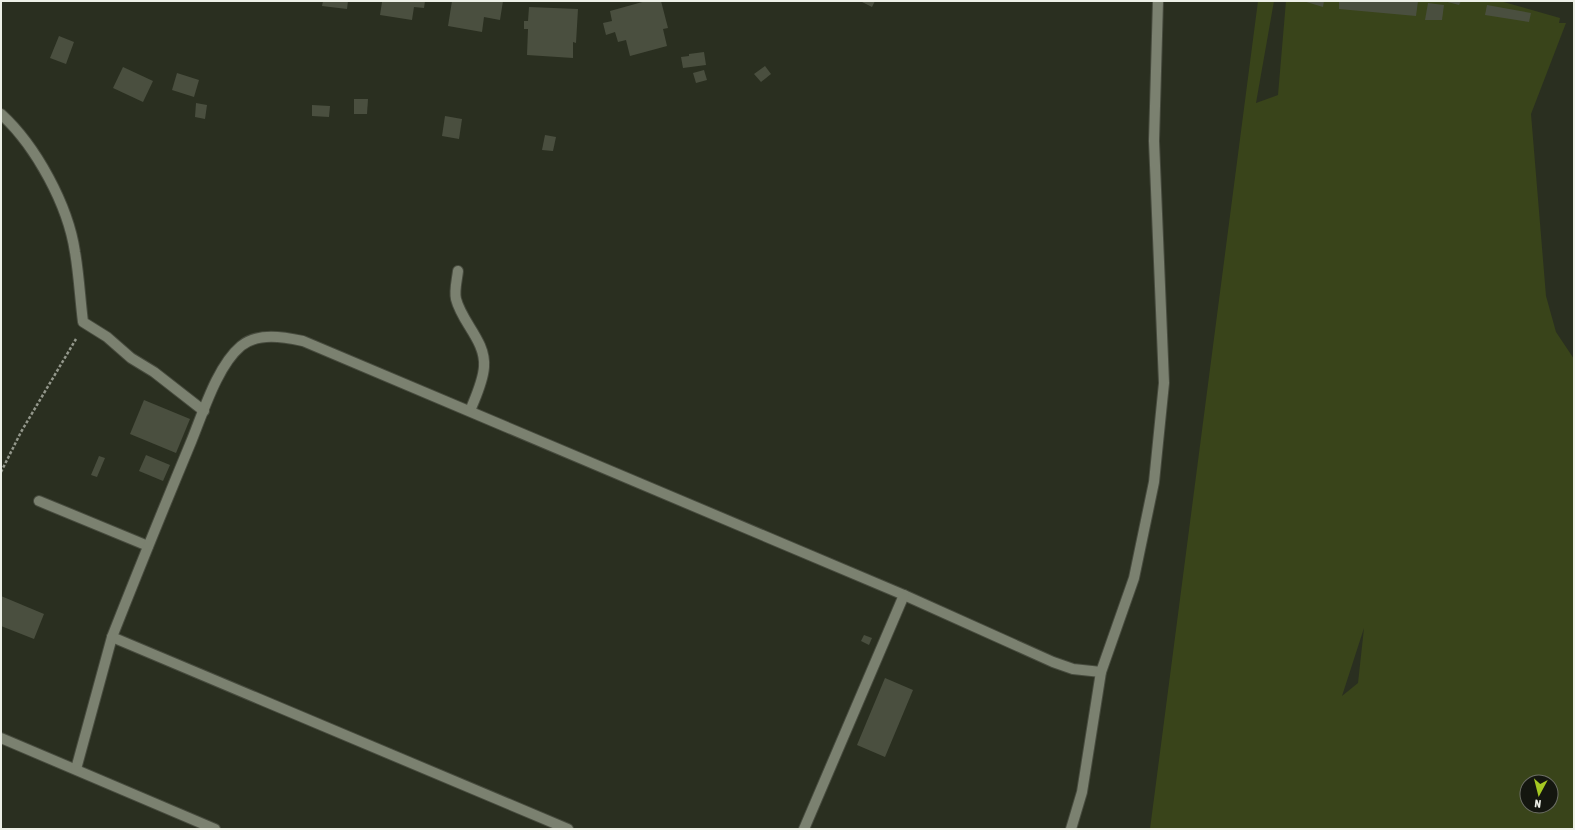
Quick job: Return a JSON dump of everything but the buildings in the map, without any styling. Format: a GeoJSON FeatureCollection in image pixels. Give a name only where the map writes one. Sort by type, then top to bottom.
{"type":"FeatureCollection","features":[{"type":"Feature","properties":{"kind":"lane"},"geometry":{"type":"LineString","coordinates":[[1071,829],[1082,792],[1101,672],[1135,570],[1154,482],[1164,383],[1154,141],[1158,1]]}},
{"type":"Feature","properties":{"kind":"lane"},"geometry":{"type":"LineString","coordinates":[[1,114],[10,122],[44,169],[62,204],[75,251],[83,322],[107,337],[131,358],[154,372],[204,411]]}},
{"type":"Feature","properties":{"kind":"lane"},"geometry":{"type":"LineString","coordinates":[[458,271],[455,297],[484,357],[482,379],[470,411]]}},
{"type":"Feature","properties":{"kind":"lane"},"geometry":{"type":"LineString","coordinates":[[76,769],[112,636],[204,411],[224,368],[233,353],[243,344],[270,336],[285,337],[303,341],[904,595],[1053,662],[1073,669],[1101,672]]}},
{"type":"Feature","properties":{"kind":"lane"},"geometry":{"type":"LineString","coordinates":[[39,501],[148,546]]}},
{"type":"Feature","properties":{"kind":"lane"},"geometry":{"type":"LineString","coordinates":[[804,829],[904,595]]}},
{"type":"Feature","properties":{"kind":"lane"},"geometry":{"type":"LineString","coordinates":[[112,636],[568,829]]}},
{"type":"Feature","properties":{"kind":"lane"},"geometry":{"type":"LineString","coordinates":[[1,738],[215,829]]}},
{"type":"Feature","properties":{"kind":"path"},"geometry":{"type":"LineString","coordinates":[[1,472],[21,432],[72,347],[83,322]]}},
{"type":"Feature","properties":{"kind":"green space"},"geometry":{"type":"Polygon","coordinates":[[[1258,1],[1274,1],[1256,103],[1278,95],[1286,1],[1500,1],[1560,18],[1559,23],[1566,23],[1531,114],[1546,296],[1556,332],[1574,359],[1574,829],[1150,829],[1258,1]],[[1364,628],[1342,696],[1358,683],[1364,628]]]}}]}
